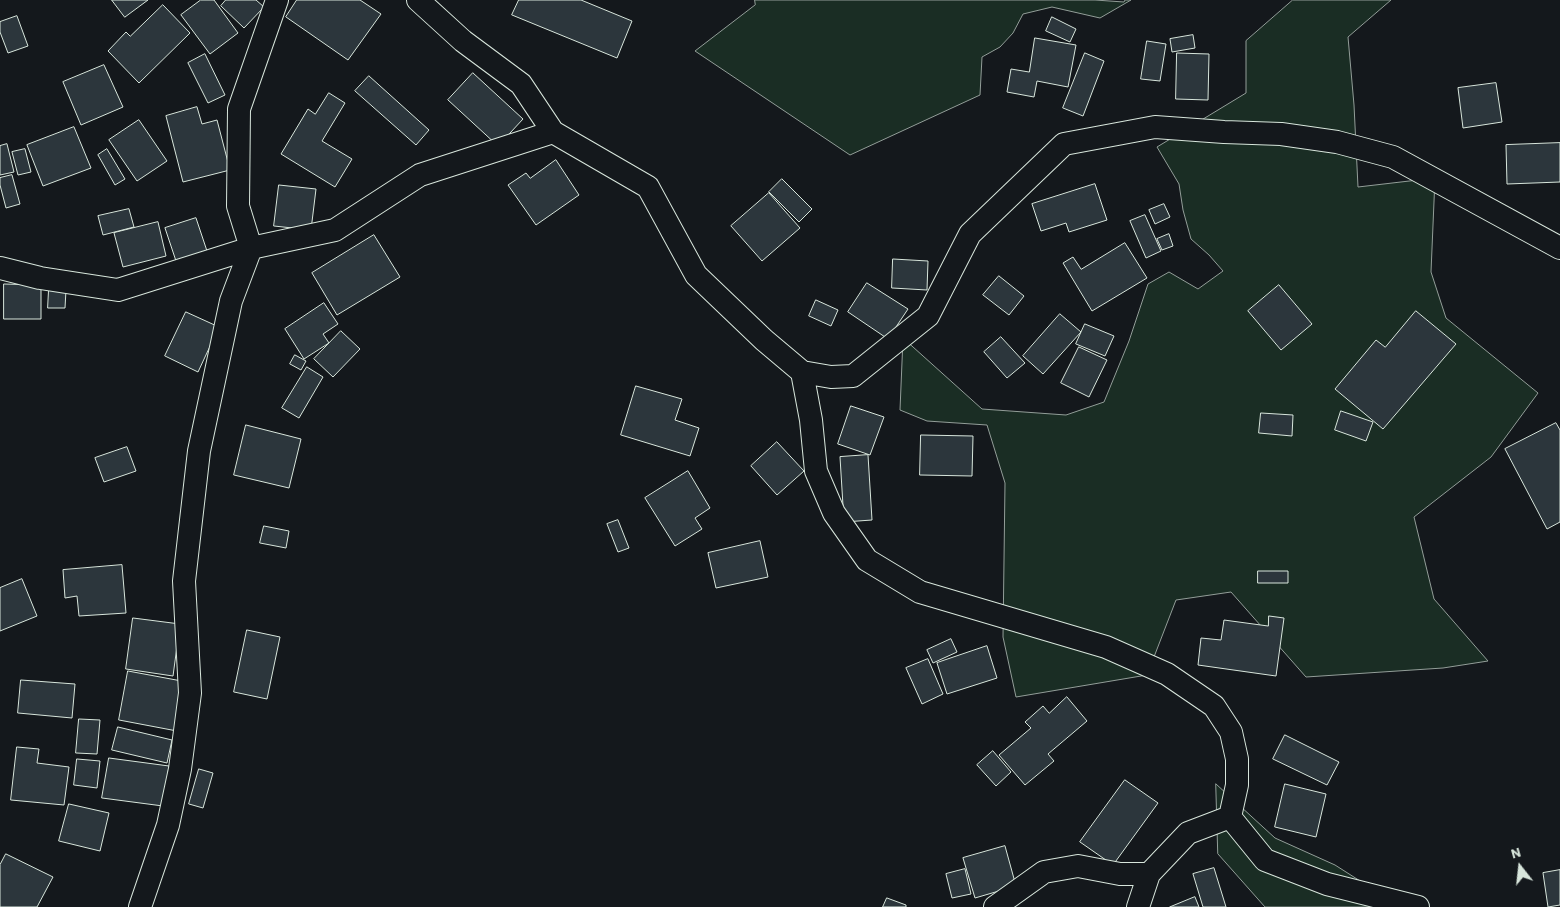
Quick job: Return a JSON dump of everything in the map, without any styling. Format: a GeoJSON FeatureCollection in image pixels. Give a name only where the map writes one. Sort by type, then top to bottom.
{"type":"FeatureCollection","features":[{"type":"Feature","properties":{"kind":"street"},"geometry":{"type":"LineString","coordinates":[[140,907],[168,825],[180,769],[190,692],[184,581],[198,451],[232,302],[251,248],[238,206],[238,109],[277,0]]}},
{"type":"Feature","properties":{"kind":"street"},"geometry":{"type":"LineString","coordinates":[[418,0],[463,41],[521,84],[553,132],[648,188],[696,275],[764,340],[802,372],[831,378],[853,376],[928,316],[970,234],[1064,144],[1155,127],[1281,134],[1337,142],[1392,157],[1560,248]]}},
{"type":"Feature","properties":{"kind":"street"},"geometry":{"type":"LineString","coordinates":[[0,268],[40,278],[118,290],[251,248],[335,230],[420,175],[553,132]]}},
{"type":"Feature","properties":{"kind":"street"},"geometry":{"type":"LineString","coordinates":[[802,372],[811,420],[816,471],[834,514],[866,560],[920,592],[1106,647],[1167,674],[1214,706],[1231,732],[1237,759],[1237,785],[1230,817]]}},
{"type":"Feature","properties":{"kind":"street"},"geometry":{"type":"LineString","coordinates":[[1138,907],[1148,874],[1188,832],[1230,817]]}},
{"type":"Feature","properties":{"kind":"street"},"geometry":{"type":"LineString","coordinates":[[1230,817],[1265,860],[1327,884],[1418,907]]}},
{"type":"Feature","properties":{"kind":"street"},"geometry":{"type":"LineString","coordinates":[[995,907],[1044,872],[1078,866],[1120,874],[1148,874]]}},
{"type":"Feature","properties":{"kind":"green space"},"geometry":{"type":"Polygon","coordinates":[[[755,0],[1095,0],[1124,2],[1125,0],[1131,0],[1100,18],[1052,7],[1023,14],[1013,33],[1000,47],[982,57],[980,95],[850,155],[695,51],[755,5],[755,0]]]}},
{"type":"Feature","properties":{"kind":"green space"},"geometry":{"type":"Polygon","coordinates":[[[1293,0],[1391,0],[1348,37],[1358,187],[1435,178],[1431,272],[1446,318],[1538,393],[1491,457],[1414,517],[1434,599],[1488,661],[1443,668],[1306,677],[1231,592],[1176,600],[1147,675],[1016,697],[1003,637],[1005,483],[987,425],[927,421],[900,410],[903,338],[982,409],[1066,415],[1104,402],[1129,341],[1148,284],[1169,272],[1198,289],[1223,271],[1191,239],[1183,210],[1179,184],[1157,147],[1246,93],[1246,41],[1293,0]]]}},
{"type":"Feature","properties":{"kind":"green space"},"geometry":{"type":"Polygon","coordinates":[[[1216,784],[1275,838],[1335,865],[1401,907],[1265,907],[1218,854],[1216,784]]]}},
{"type":"Feature","properties":{"kind":"building"},"geometry":{"type":"Polygon","coordinates":[[[112,0],[148,0],[125,17],[112,0]]]}},
{"type":"Feature","properties":{"kind":"building"},"geometry":{"type":"Polygon","coordinates":[[[201,0],[214,0],[238,33],[210,54],[181,15],[201,0]]]}},
{"type":"Feature","properties":{"kind":"building"},"geometry":{"type":"Polygon","coordinates":[[[226,0],[256,0],[264,7],[244,28],[221,6],[226,0]]]}},
{"type":"Feature","properties":{"kind":"building"},"geometry":{"type":"Polygon","coordinates":[[[297,0],[360,0],[381,14],[348,60],[286,17],[297,0]]]}},
{"type":"Feature","properties":{"kind":"building"},"geometry":{"type":"Polygon","coordinates":[[[519,0],[581,0],[632,21],[617,58],[512,15],[519,0]]]}},
{"type":"Feature","properties":{"kind":"building"},"geometry":{"type":"Polygon","coordinates":[[[163,5],[190,33],[139,83],[108,51],[126,32],[130,36],[163,5]]]}},
{"type":"Feature","properties":{"kind":"building"},"geometry":{"type":"Polygon","coordinates":[[[17,16],[28,46],[8,53],[0,32],[0,22],[17,16]]]}},
{"type":"Feature","properties":{"kind":"building"},"geometry":{"type":"Polygon","coordinates":[[[1052,17],[1076,29],[1070,42],[1046,31],[1052,17]]]}},
{"type":"Feature","properties":{"kind":"building"},"geometry":{"type":"Polygon","coordinates":[[[1193,35],[1195,48],[1172,52],[1170,39],[1193,35]]]}},
{"type":"Feature","properties":{"kind":"building"},"geometry":{"type":"Polygon","coordinates":[[[1035,38],[1076,45],[1068,87],[1037,81],[1034,97],[1007,92],[1011,69],[1029,72],[1035,38]]]}},
{"type":"Feature","properties":{"kind":"building"},"geometry":{"type":"Polygon","coordinates":[[[1147,41],[1166,44],[1160,81],[1141,79],[1147,41]]]}},
{"type":"Feature","properties":{"kind":"building"},"geometry":{"type":"Polygon","coordinates":[[[1085,53],[1104,61],[1083,116],[1063,108],[1085,53]]]}},
{"type":"Feature","properties":{"kind":"building"},"geometry":{"type":"Polygon","coordinates":[[[1177,53],[1209,54],[1208,100],[1176,99],[1177,53]]]}},
{"type":"Feature","properties":{"kind":"building"},"geometry":{"type":"Polygon","coordinates":[[[205,54],[225,95],[208,103],[188,63],[205,54]]]}},
{"type":"Feature","properties":{"kind":"building"},"geometry":{"type":"Polygon","coordinates":[[[104,65],[123,107],[81,125],[63,82],[104,65]]]}},
{"type":"Feature","properties":{"kind":"building"},"geometry":{"type":"Polygon","coordinates":[[[473,73],[523,119],[498,146],[448,100],[473,73]]]}},
{"type":"Feature","properties":{"kind":"building"},"geometry":{"type":"Polygon","coordinates":[[[369,76],[429,130],[416,145],[355,91],[369,76]]]}},
{"type":"Feature","properties":{"kind":"building"},"geometry":{"type":"Polygon","coordinates":[[[1496,83],[1502,122],[1463,128],[1458,88],[1496,83]]]}},
{"type":"Feature","properties":{"kind":"building"},"geometry":{"type":"Polygon","coordinates":[[[329,93],[345,103],[322,141],[352,159],[335,187],[281,154],[308,109],[315,114],[329,93]]]}},
{"type":"Feature","properties":{"kind":"building"},"geometry":{"type":"Polygon","coordinates":[[[197,107],[202,124],[217,120],[230,170],[183,182],[166,116],[197,107]]]}},
{"type":"Feature","properties":{"kind":"building"},"geometry":{"type":"Polygon","coordinates":[[[139,120],[167,161],[137,181],[109,140],[139,120]]]}},
{"type":"Feature","properties":{"kind":"building"},"geometry":{"type":"Polygon","coordinates":[[[74,127],[91,168],[43,186],[27,145],[74,127]]]}},
{"type":"Feature","properties":{"kind":"building"},"geometry":{"type":"Polygon","coordinates":[[[1560,143],[1560,182],[1507,184],[1506,145],[1560,143]]]}},
{"type":"Feature","properties":{"kind":"building"},"geometry":{"type":"Polygon","coordinates":[[[7,144],[14,172],[0,175],[0,146],[7,144]]]}},
{"type":"Feature","properties":{"kind":"building"},"geometry":{"type":"Polygon","coordinates":[[[25,149],[31,172],[18,175],[12,152],[25,149]]]}},
{"type":"Feature","properties":{"kind":"building"},"geometry":{"type":"Polygon","coordinates":[[[107,149],[125,179],[115,185],[98,155],[107,149]]]}},
{"type":"Feature","properties":{"kind":"building"},"geometry":{"type":"Polygon","coordinates":[[[556,160],[579,195],[536,225],[508,185],[526,173],[530,178],[556,160]]]}},
{"type":"Feature","properties":{"kind":"building"},"geometry":{"type":"Polygon","coordinates":[[[12,175],[20,204],[6,208],[0,178],[12,175]]]}},
{"type":"Feature","properties":{"kind":"building"},"geometry":{"type":"Polygon","coordinates":[[[782,179],[812,209],[799,222],[769,192],[782,179]]]}},
{"type":"Feature","properties":{"kind":"building"},"geometry":{"type":"Polygon","coordinates":[[[1095,184],[1107,220],[1069,232],[1066,223],[1041,231],[1032,204],[1095,184]]]}},
{"type":"Feature","properties":{"kind":"building"},"geometry":{"type":"Polygon","coordinates":[[[279,185],[316,189],[311,230],[274,226],[279,185]]]}},
{"type":"Feature","properties":{"kind":"building"},"geometry":{"type":"Polygon","coordinates":[[[769,193],[800,228],[762,261],[731,226],[769,193]]]}},
{"type":"Feature","properties":{"kind":"building"},"geometry":{"type":"Polygon","coordinates":[[[1164,204],[1170,217],[1155,224],[1149,210],[1164,204]]]}},
{"type":"Feature","properties":{"kind":"building"},"geometry":{"type":"Polygon","coordinates":[[[129,209],[134,227],[103,235],[98,216],[129,209]]]}},
{"type":"Feature","properties":{"kind":"building"},"geometry":{"type":"Polygon","coordinates":[[[1145,215],[1161,251],[1146,258],[1130,221],[1145,215]]]}},
{"type":"Feature","properties":{"kind":"building"},"geometry":{"type":"Polygon","coordinates":[[[196,218],[208,254],[177,264],[165,228],[196,218]]]}},
{"type":"Feature","properties":{"kind":"building"},"geometry":{"type":"Polygon","coordinates":[[[158,222],[166,256],[123,267],[114,233],[158,222]]]}},
{"type":"Feature","properties":{"kind":"building"},"geometry":{"type":"Polygon","coordinates":[[[1169,234],[1173,246],[1162,250],[1157,239],[1169,234]]]}},
{"type":"Feature","properties":{"kind":"building"},"geometry":{"type":"Polygon","coordinates":[[[374,235],[400,277],[337,315],[312,273],[374,235]]]}},
{"type":"Feature","properties":{"kind":"building"},"geometry":{"type":"Polygon","coordinates":[[[1125,243],[1147,278],[1092,311],[1063,263],[1073,257],[1081,269],[1125,243]]]}},
{"type":"Feature","properties":{"kind":"building"},"geometry":{"type":"Polygon","coordinates":[[[893,259],[928,261],[927,290],[892,288],[893,259]]]}},
{"type":"Feature","properties":{"kind":"building"},"geometry":{"type":"Polygon","coordinates":[[[999,276],[1024,296],[1009,315],[983,295],[999,276]]]}},
{"type":"Feature","properties":{"kind":"building"},"geometry":{"type":"Polygon","coordinates":[[[867,283],[908,309],[888,339],[848,312],[867,283]]]}},
{"type":"Feature","properties":{"kind":"building"},"geometry":{"type":"Polygon","coordinates":[[[4,284],[41,285],[41,319],[4,319],[4,284]]]}},
{"type":"Feature","properties":{"kind":"building"},"geometry":{"type":"Polygon","coordinates":[[[1279,285],[1312,324],[1281,350],[1248,311],[1279,285]]]}},
{"type":"Feature","properties":{"kind":"building"},"geometry":{"type":"Polygon","coordinates":[[[49,289],[66,290],[65,308],[48,308],[49,289]]]}},
{"type":"Feature","properties":{"kind":"building"},"geometry":{"type":"Polygon","coordinates":[[[816,300],[838,310],[831,326],[809,316],[816,300]]]}},
{"type":"Feature","properties":{"kind":"building"},"geometry":{"type":"Polygon","coordinates":[[[324,303],[338,324],[323,334],[329,343],[304,359],[285,329],[324,303]]]}},
{"type":"Feature","properties":{"kind":"building"},"geometry":{"type":"Polygon","coordinates":[[[1416,311],[1456,344],[1383,429],[1335,389],[1376,340],[1385,347],[1416,311]]]}},
{"type":"Feature","properties":{"kind":"building"},"geometry":{"type":"Polygon","coordinates":[[[186,312],[219,327],[198,372],[165,356],[186,312]]]}},
{"type":"Feature","properties":{"kind":"building"},"geometry":{"type":"Polygon","coordinates":[[[1060,314],[1081,332],[1043,374],[1023,356],[1060,314]]]}},
{"type":"Feature","properties":{"kind":"building"},"geometry":{"type":"Polygon","coordinates":[[[1085,324],[1114,336],[1105,356],[1076,344],[1085,324]]]}},
{"type":"Feature","properties":{"kind":"building"},"geometry":{"type":"Polygon","coordinates":[[[341,331],[360,349],[333,377],[314,359],[341,331]]]}},
{"type":"Feature","properties":{"kind":"building"},"geometry":{"type":"Polygon","coordinates":[[[1001,337],[1025,363],[1007,378],[984,352],[1001,337]]]}},
{"type":"Feature","properties":{"kind":"building"},"geometry":{"type":"Polygon","coordinates":[[[1079,347],[1107,360],[1089,397],[1061,383],[1079,347]]]}},
{"type":"Feature","properties":{"kind":"building"},"geometry":{"type":"Polygon","coordinates":[[[295,355],[306,361],[301,370],[290,364],[295,355]]]}},
{"type":"Feature","properties":{"kind":"building"},"geometry":{"type":"Polygon","coordinates":[[[307,367],[323,377],[299,418],[282,408],[307,367]]]}},
{"type":"Feature","properties":{"kind":"building"},"geometry":{"type":"Polygon","coordinates":[[[636,386],[682,399],[675,420],[699,428],[690,456],[621,435],[636,386]]]}},
{"type":"Feature","properties":{"kind":"building"},"geometry":{"type":"Polygon","coordinates":[[[851,406],[884,417],[870,455],[838,444],[851,406]]]}},
{"type":"Feature","properties":{"kind":"building"},"geometry":{"type":"Polygon","coordinates":[[[1341,411],[1373,422],[1366,441],[1335,430],[1341,411]]]}},
{"type":"Feature","properties":{"kind":"building"},"geometry":{"type":"Polygon","coordinates":[[[1261,413],[1293,415],[1292,436],[1259,433],[1261,413]]]}},
{"type":"Feature","properties":{"kind":"building"},"geometry":{"type":"Polygon","coordinates":[[[1556,423],[1560,430],[1560,522],[1547,529],[1505,449],[1556,423]]]}},
{"type":"Feature","properties":{"kind":"building"},"geometry":{"type":"Polygon","coordinates":[[[246,425],[301,439],[289,488],[234,475],[246,425]]]}},
{"type":"Feature","properties":{"kind":"building"},"geometry":{"type":"Polygon","coordinates":[[[921,435],[973,436],[972,476],[920,475],[921,435]]]}},
{"type":"Feature","properties":{"kind":"building"},"geometry":{"type":"Polygon","coordinates":[[[777,442],[804,471],[777,495],[751,466],[777,442]]]}},
{"type":"Feature","properties":{"kind":"building"},"geometry":{"type":"Polygon","coordinates":[[[127,447],[136,471],[104,482],[95,458],[127,447]]]}},
{"type":"Feature","properties":{"kind":"building"},"geometry":{"type":"Polygon","coordinates":[[[868,455],[872,520],[844,522],[840,457],[868,455]]]}},
{"type":"Feature","properties":{"kind":"building"},"geometry":{"type":"Polygon","coordinates":[[[688,471],[710,508],[695,518],[702,529],[675,546],[645,498],[688,471]]]}},
{"type":"Feature","properties":{"kind":"building"},"geometry":{"type":"Polygon","coordinates":[[[618,520],[629,548],[618,552],[607,524],[618,520]]]}},
{"type":"Feature","properties":{"kind":"building"},"geometry":{"type":"Polygon","coordinates":[[[264,526],[289,531],[286,548],[260,543],[264,526]]]}},
{"type":"Feature","properties":{"kind":"building"},"geometry":{"type":"Polygon","coordinates":[[[760,541],[768,577],[716,588],[708,553],[760,541]]]}},
{"type":"Feature","properties":{"kind":"building"},"geometry":{"type":"Polygon","coordinates":[[[122,565],[126,613],[79,616],[77,596],[65,598],[63,570],[122,565]]]}},
{"type":"Feature","properties":{"kind":"building"},"geometry":{"type":"Polygon","coordinates":[[[1258,571],[1288,571],[1288,583],[1258,583],[1258,571]]]}},
{"type":"Feature","properties":{"kind":"building"},"geometry":{"type":"Polygon","coordinates":[[[22,579],[37,616],[0,631],[0,588],[22,579]]]}},
{"type":"Feature","properties":{"kind":"building"},"geometry":{"type":"Polygon","coordinates":[[[1269,616],[1284,618],[1276,676],[1198,665],[1201,638],[1221,640],[1224,620],[1268,626],[1269,616]]]}},
{"type":"Feature","properties":{"kind":"building"},"geometry":{"type":"Polygon","coordinates":[[[133,618],[180,624],[173,676],[126,669],[133,618]]]}},
{"type":"Feature","properties":{"kind":"building"},"geometry":{"type":"Polygon","coordinates":[[[247,630],[280,637],[267,699],[234,692],[247,630]]]}},
{"type":"Feature","properties":{"kind":"building"},"geometry":{"type":"Polygon","coordinates":[[[951,639],[957,652],[933,663],[927,650],[951,639]]]}},
{"type":"Feature","properties":{"kind":"building"},"geometry":{"type":"Polygon","coordinates":[[[987,646],[997,678],[947,694],[937,663],[987,646]]]}},
{"type":"Feature","properties":{"kind":"building"},"geometry":{"type":"Polygon","coordinates":[[[928,659],[943,694],[922,704],[906,668],[928,659]]]}},
{"type":"Feature","properties":{"kind":"building"},"geometry":{"type":"Polygon","coordinates":[[[128,671],[187,682],[177,731],[119,720],[128,671]]]}},
{"type":"Feature","properties":{"kind":"building"},"geometry":{"type":"Polygon","coordinates":[[[21,680],[75,684],[72,718],[18,713],[21,680]]]}},
{"type":"Feature","properties":{"kind":"building"},"geometry":{"type":"Polygon","coordinates":[[[1067,697],[1087,721],[1048,754],[1054,761],[1025,785],[999,755],[1031,728],[1025,722],[1043,706],[1049,713],[1067,697]]]}},
{"type":"Feature","properties":{"kind":"building"},"geometry":{"type":"Polygon","coordinates":[[[79,719],[100,720],[97,754],[76,753],[79,719]]]}},
{"type":"Feature","properties":{"kind":"building"},"geometry":{"type":"Polygon","coordinates":[[[118,727],[172,740],[167,763],[112,750],[118,727]]]}},
{"type":"Feature","properties":{"kind":"building"},"geometry":{"type":"Polygon","coordinates":[[[1285,735],[1339,762],[1327,785],[1273,759],[1285,735]]]}},
{"type":"Feature","properties":{"kind":"building"},"geometry":{"type":"Polygon","coordinates":[[[17,747],[39,749],[37,763],[69,767],[64,805],[11,800],[17,747]]]}},
{"type":"Feature","properties":{"kind":"building"},"geometry":{"type":"Polygon","coordinates":[[[993,751],[1011,772],[996,786],[977,765],[993,751]]]}},
{"type":"Feature","properties":{"kind":"building"},"geometry":{"type":"Polygon","coordinates":[[[109,758],[169,766],[163,806],[102,798],[109,758]]]}},
{"type":"Feature","properties":{"kind":"building"},"geometry":{"type":"Polygon","coordinates":[[[77,759],[100,761],[97,788],[74,785],[77,759]]]}},
{"type":"Feature","properties":{"kind":"building"},"geometry":{"type":"Polygon","coordinates":[[[199,769],[213,773],[203,808],[189,804],[199,769]]]}},
{"type":"Feature","properties":{"kind":"building"},"geometry":{"type":"Polygon","coordinates":[[[1125,780],[1158,803],[1113,865],[1080,842],[1125,780]]]}},
{"type":"Feature","properties":{"kind":"building"},"geometry":{"type":"Polygon","coordinates":[[[1285,784],[1326,794],[1316,837],[1275,827],[1285,784]]]}},
{"type":"Feature","properties":{"kind":"building"},"geometry":{"type":"Polygon","coordinates":[[[69,804],[109,813],[100,851],[59,841],[69,804]]]}},
{"type":"Feature","properties":{"kind":"building"},"geometry":{"type":"Polygon","coordinates":[[[1005,846],[1016,886],[975,898],[963,858],[1005,846]]]}},
{"type":"Feature","properties":{"kind":"building"},"geometry":{"type":"Polygon","coordinates":[[[6,854],[53,877],[37,907],[0,907],[0,865],[6,854]]]}},
{"type":"Feature","properties":{"kind":"building"},"geometry":{"type":"Polygon","coordinates":[[[1214,868],[1226,907],[1203,907],[1193,874],[1214,868]]]}},
{"type":"Feature","properties":{"kind":"building"},"geometry":{"type":"Polygon","coordinates":[[[965,869],[971,894],[952,898],[946,874],[965,869]]]}},
{"type":"Feature","properties":{"kind":"building"},"geometry":{"type":"Polygon","coordinates":[[[1560,870],[1560,905],[1548,907],[1543,873],[1560,870]]]}},
{"type":"Feature","properties":{"kind":"building"},"geometry":{"type":"Polygon","coordinates":[[[1195,897],[1199,907],[1170,907],[1195,897]]]}},
{"type":"Feature","properties":{"kind":"building"},"geometry":{"type":"Polygon","coordinates":[[[887,898],[906,905],[906,907],[883,907],[887,898]]]}}]}
